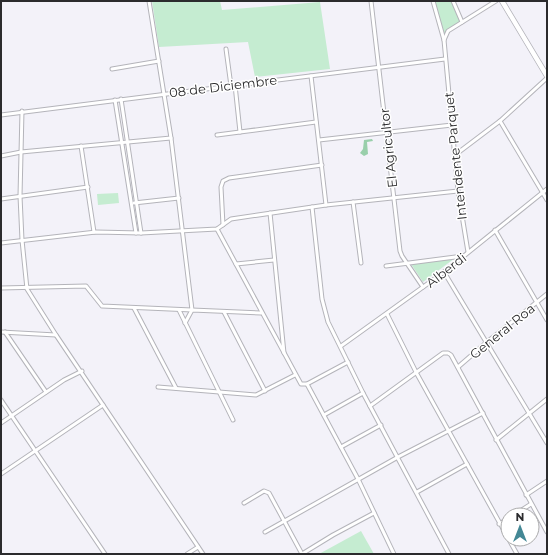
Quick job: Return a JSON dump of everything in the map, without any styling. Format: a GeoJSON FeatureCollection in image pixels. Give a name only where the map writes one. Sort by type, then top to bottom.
{"type":"FeatureCollection","features":[{"type":"Feature","properties":{"kind":"main road"},"geometry":{"type":"LineString","coordinates":[[502,1],[547,77]]}},
{"type":"Feature","properties":{"kind":"street"},"geometry":{"type":"LineString","coordinates":[[149,1],[171,138],[192,310],[185,323]]}},
{"type":"Feature","properties":{"kind":"street","name":"El Agricultor"},"geometry":{"type":"LineString","coordinates":[[371,1],[400,251],[406,263],[423,287]]}},
{"type":"Feature","properties":{"kind":"street","name":"Intendente Parquet"},"geometry":{"type":"LineString","coordinates":[[432,1],[444,40],[458,191],[468,252]]}},
{"type":"Feature","properties":{"kind":"street"},"geometry":{"type":"LineString","coordinates":[[453,1],[462,22]]}},
{"type":"Feature","properties":{"kind":"street"},"geometry":{"type":"LineString","coordinates":[[444,40],[448,31],[496,1]]}},
{"type":"Feature","properties":{"kind":"street"},"geometry":{"type":"LineString","coordinates":[[226,48],[231,86]]}},
{"type":"Feature","properties":{"kind":"street","name":"08 de Diciembre"},"geometry":{"type":"LineString","coordinates":[[1,115],[445,59]]}},
{"type":"Feature","properties":{"kind":"street"},"geometry":{"type":"LineString","coordinates":[[112,69],[159,61]]}},
{"type":"Feature","properties":{"kind":"street"},"geometry":{"type":"LineString","coordinates":[[311,76],[326,205]]}},
{"type":"Feature","properties":{"kind":"street"},"geometry":{"type":"LineString","coordinates":[[455,155],[500,121],[547,77]]}},
{"type":"Feature","properties":{"kind":"street"},"geometry":{"type":"LineString","coordinates":[[235,85],[240,132]]}},
{"type":"Feature","properties":{"kind":"street"},"geometry":{"type":"LineString","coordinates":[[121,99],[134,203],[136,233]]}},
{"type":"Feature","properties":{"kind":"street"},"geometry":{"type":"LineString","coordinates":[[115,100],[141,233]]}},
{"type":"Feature","properties":{"kind":"street"},"geometry":{"type":"LineString","coordinates":[[22,112],[20,196],[22,240],[27,289],[56,335],[82,371],[103,405],[203,554]]}},
{"type":"Feature","properties":{"kind":"street"},"geometry":{"type":"LineString","coordinates":[[500,121],[547,200]]}},
{"type":"Feature","properties":{"kind":"street"},"geometry":{"type":"LineString","coordinates":[[217,135],[316,122]]}},
{"type":"Feature","properties":{"kind":"street"},"geometry":{"type":"LineString","coordinates":[[319,140],[452,125]]}},
{"type":"Feature","properties":{"kind":"street"},"geometry":{"type":"LineString","coordinates":[[1,156],[21,152],[171,138]]}},
{"type":"Feature","properties":{"kind":"street"},"geometry":{"type":"LineString","coordinates":[[81,146],[94,232]]}},
{"type":"Feature","properties":{"kind":"street"},"geometry":{"type":"LineString","coordinates":[[224,225],[220,187],[223,181],[229,178],[322,165]]}},
{"type":"Feature","properties":{"kind":"street"},"geometry":{"type":"LineString","coordinates":[[1,199],[88,187]]}},
{"type":"Feature","properties":{"kind":"street","name":"Alberdi"},"geometry":{"type":"LineString","coordinates":[[340,346],[444,272],[547,189]]}},
{"type":"Feature","properties":{"kind":"street"},"geometry":{"type":"LineString","coordinates":[[1,242],[94,232],[183,232],[217,229],[231,219],[326,205],[458,191]]}},
{"type":"Feature","properties":{"kind":"street"},"geometry":{"type":"LineString","coordinates":[[134,203],[179,198]]}},
{"type":"Feature","properties":{"kind":"street"},"geometry":{"type":"LineString","coordinates":[[353,202],[361,263]]}},
{"type":"Feature","properties":{"kind":"street"},"geometry":{"type":"LineString","coordinates":[[312,207],[322,299],[328,322],[363,393],[449,554]]}},
{"type":"Feature","properties":{"kind":"street"},"geometry":{"type":"LineString","coordinates":[[270,213],[285,356]]}},
{"type":"Feature","properties":{"kind":"street"},"geometry":{"type":"LineString","coordinates":[[217,229],[261,313],[301,384],[307,384],[348,362]]}},
{"type":"Feature","properties":{"kind":"street"},"geometry":{"type":"LineString","coordinates":[[495,230],[547,320]]}},
{"type":"Feature","properties":{"kind":"street"},"geometry":{"type":"LineString","coordinates":[[386,266],[464,256]]}},
{"type":"Feature","properties":{"kind":"street"},"geometry":{"type":"LineString","coordinates":[[236,264],[274,260]]}},
{"type":"Feature","properties":{"kind":"street"},"geometry":{"type":"LineString","coordinates":[[444,272],[547,443]]}},
{"type":"Feature","properties":{"kind":"street"},"geometry":{"type":"LineString","coordinates":[[1,288],[27,289],[86,286],[102,306],[261,313]]}},
{"type":"Feature","properties":{"kind":"street","name":"General Roa"},"geometry":{"type":"LineString","coordinates":[[458,367],[547,294]]}},
{"type":"Feature","properties":{"kind":"street"},"geometry":{"type":"LineString","coordinates":[[134,308],[176,388]]}},
{"type":"Feature","properties":{"kind":"street"},"geometry":{"type":"LineString","coordinates":[[179,310],[220,390],[233,420]]}},
{"type":"Feature","properties":{"kind":"street"},"geometry":{"type":"LineString","coordinates":[[224,312],[265,390]]}},
{"type":"Feature","properties":{"kind":"street"},"geometry":{"type":"LineString","coordinates":[[387,314],[417,374],[517,554]]}},
{"type":"Feature","properties":{"kind":"street"},"geometry":{"type":"LineString","coordinates":[[1,332],[56,335]]}},
{"type":"Feature","properties":{"kind":"street"},"geometry":{"type":"LineString","coordinates":[[5,332],[46,392]]}},
{"type":"Feature","properties":{"kind":"street"},"geometry":{"type":"LineString","coordinates":[[370,406],[417,374],[442,353],[448,353],[451,355],[547,532]]}},
{"type":"Feature","properties":{"kind":"street"},"geometry":{"type":"LineString","coordinates":[[1,423],[46,392],[82,371]]}},
{"type":"Feature","properties":{"kind":"street"},"geometry":{"type":"LineString","coordinates":[[158,387],[220,390],[256,395],[295,375]]}},
{"type":"Feature","properties":{"kind":"street"},"geometry":{"type":"LineString","coordinates":[[307,384],[358,479],[394,554]]}},
{"type":"Feature","properties":{"kind":"street"},"geometry":{"type":"LineString","coordinates":[[324,415],[363,393]]}},
{"type":"Feature","properties":{"kind":"street"},"geometry":{"type":"LineString","coordinates":[[496,440],[547,399]]}},
{"type":"Feature","properties":{"kind":"street"},"geometry":{"type":"LineString","coordinates":[[1,400],[105,554]]}},
{"type":"Feature","properties":{"kind":"street"},"geometry":{"type":"LineString","coordinates":[[1,474],[103,405]]}},
{"type":"Feature","properties":{"kind":"street"},"geometry":{"type":"LineString","coordinates":[[265,532],[398,457],[483,413]]}},
{"type":"Feature","properties":{"kind":"street"},"geometry":{"type":"LineString","coordinates":[[341,447],[381,425]]}},
{"type":"Feature","properties":{"kind":"street"},"geometry":{"type":"LineString","coordinates":[[417,492],[467,464]]}},
{"type":"Feature","properties":{"kind":"street"},"geometry":{"type":"LineString","coordinates":[[526,495],[547,481]]}},
{"type":"Feature","properties":{"kind":"street"},"geometry":{"type":"LineString","coordinates":[[244,503],[266,491],[302,554],[333,535],[374,514]]}},
{"type":"Feature","properties":{"kind":"street"},"geometry":{"type":"LineString","coordinates":[[526,507],[531,504]]}},
{"type":"Feature","properties":{"kind":"street"},"geometry":{"type":"LineString","coordinates":[[187,554],[198,547]]}},
{"type":"Feature","properties":{"kind":"green space"},"geometry":{"type":"Polygon","coordinates":[[[152,1],[220,1],[222,10],[320,2],[330,69],[255,77],[248,42],[159,47],[152,1]]]}},
{"type":"Feature","properties":{"kind":"green space"},"geometry":{"type":"Polygon","coordinates":[[[433,1],[453,1],[462,22],[448,31],[444,40],[433,1]]]}},
{"type":"Feature","properties":{"kind":"green space"},"geometry":{"type":"Polygon","coordinates":[[[372,139],[373,141],[367,142],[368,154],[364,156],[360,153],[363,149],[364,140],[372,139]]]}},
{"type":"Feature","properties":{"kind":"green space"},"geometry":{"type":"Polygon","coordinates":[[[118,193],[119,203],[98,205],[97,194],[118,193]]]}},
{"type":"Feature","properties":{"kind":"green space"},"geometry":{"type":"Polygon","coordinates":[[[455,258],[423,282],[411,264],[455,258]]]}},
{"type":"Feature","properties":{"kind":"green space"},"geometry":{"type":"Polygon","coordinates":[[[361,531],[374,554],[319,554],[361,531]]]}}]}
